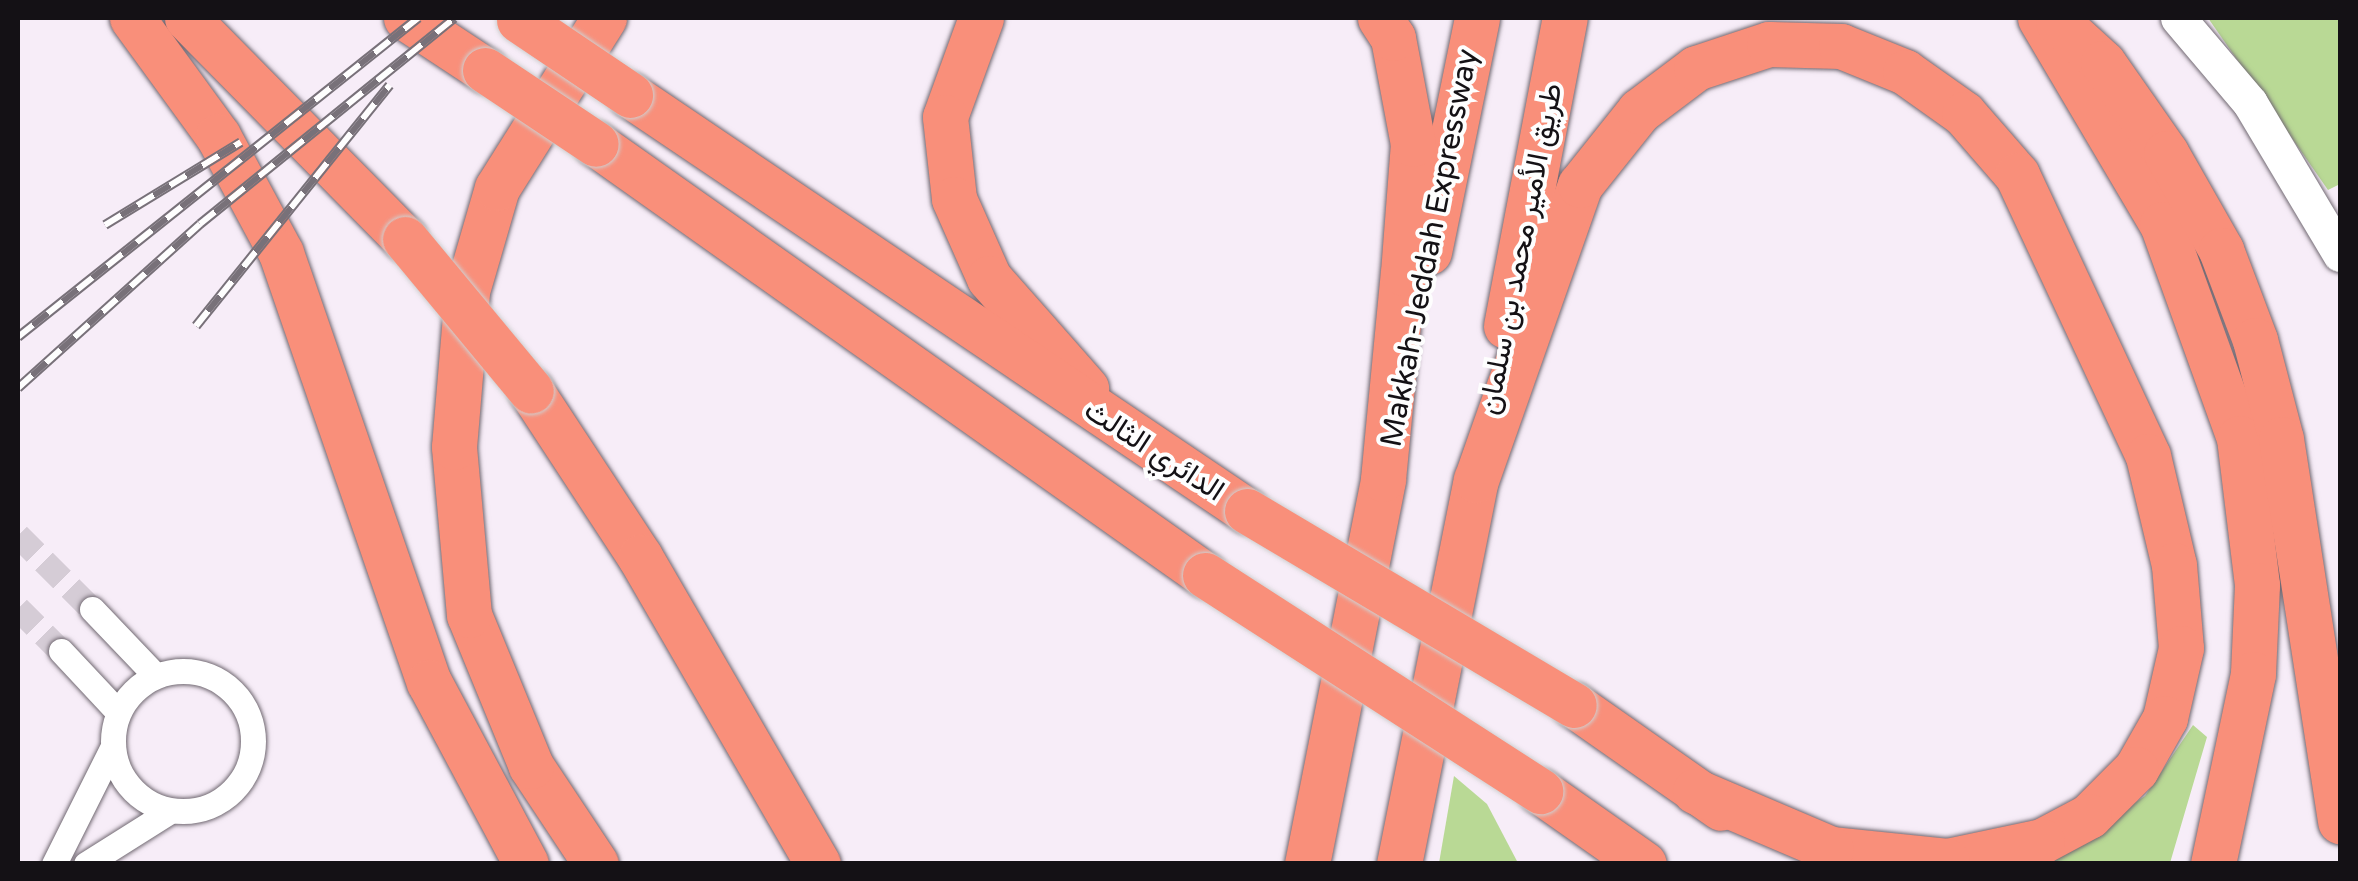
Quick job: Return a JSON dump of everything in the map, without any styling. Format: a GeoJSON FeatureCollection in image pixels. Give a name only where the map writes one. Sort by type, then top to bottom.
{"type":"FeatureCollection","features":[{"type":"Feature","properties":{"kind":"highway"},"geometry":{"type":"LineString","coordinates":[[132,18],[218,136],[281,253],[429,682],[526,864]]}},
{"type":"Feature","properties":{"kind":"highway"},"geometry":{"type":"LineString","coordinates":[[186,18],[405,239],[532,391],[640,557],[818,864]]}},
{"type":"Feature","properties":{"kind":"highway"},"geometry":{"type":"LineString","coordinates":[[406,18],[596,144],[1205,575],[1540,791],[1644,864]]}},
{"type":"Feature","properties":{"kind":"highway"},"geometry":{"type":"LineString","coordinates":[[596,864],[531,766],[469,615],[454,447],[468,291],[497,188],[604,18]]}},
{"type":"Feature","properties":{"kind":"highway"},"geometry":{"type":"LineString","coordinates":[[981,18],[945,117],[954,199],[989,278],[1130,439]]}},
{"type":"Feature","properties":{"kind":"highway"},"geometry":{"type":"LineString","coordinates":[[1307,864],[1383,479],[1413,144],[1393,38],[1380,18]]}},
{"type":"Feature","properties":{"kind":"highway","name":"Makkah-Jeddah Expressway"},"geometry":{"type":"LineString","coordinates":[[1383,479],[1477,18]]}},
{"type":"Feature","properties":{"kind":"highway","name":"طريق الأمير محمد بن سلمان"},"geometry":{"type":"LineString","coordinates":[[1476,480],[1566,18]]}},
{"type":"Feature","properties":{"kind":"highway"},"geometry":{"type":"LineString","coordinates":[[2040,18],[2162,224],[2239,438],[2257,585],[2253,674],[2214,864]]}},
{"type":"Feature","properties":{"kind":"highway"},"geometry":{"type":"LineString","coordinates":[[2054,18],[2103,64],[2166,153],[2228,268],[2282,439],[2340,822]]}},
{"type":"Feature","properties":{"kind":"highway","name":"الدائري الثالث"},"geometry":{"type":"LineString","coordinates":[[517,19],[1130,439],[1574,705],[1807,864]]}},
{"type":"Feature","properties":{"kind":"highway"},"geometry":{"type":"LineString","coordinates":[[1399,864],[1476,480],[1580,185],[1639,111],[1696,68],[1769,44],[1842,46],[1905,72],[1964,114],[2017,175],[2148,456],[2174,565],[2181,648],[2165,718],[2136,769],[2090,816],[2042,841],[1947,860],[1831,849],[1695,791]]}},
{"type":"Feature","properties":{"kind":"highway"},"geometry":{"type":"LineString","coordinates":[[2320,707],[2340,766]]}},
{"type":"Feature","properties":{"kind":"street"},"geometry":{"type":"LineString","coordinates":[[2178,18],[2250,104],[2340,254]]}},
{"type":"Feature","properties":{"kind":"street"},"geometry":{"type":"LineString","coordinates":[[92,609],[155,676]]}},
{"type":"Feature","properties":{"kind":"street"},"geometry":{"type":"LineString","coordinates":[[61,651],[118,712]]}},
{"type":"Feature","properties":{"kind":"street"},"geometry":{"type":"LineString","coordinates":[[54,864],[112,748],[118,712],[155,676],[178,670],[224,682],[246,710],[254,744],[236,788],[205,807],[170,810],[86,864]]}},
{"type":"Feature","properties":{"kind":"street"},"geometry":{"type":"LineString","coordinates":[[112,748],[130,789],[170,810]]}},
{"type":"Feature","properties":{"kind":"green space"},"geometry":{"type":"Polygon","coordinates":[[[2208,18],[2340,18],[2340,184],[2328,190],[2208,18]]]}},
{"type":"Feature","properties":{"kind":"green space"},"geometry":{"type":"Polygon","coordinates":[[[2193,725],[2207,737],[2170,863],[2043,864],[2145,796],[2193,725]]]}},
{"type":"Feature","properties":{"kind":"green space"},"geometry":{"type":"Polygon","coordinates":[[[1454,776],[1487,804],[1518,863],[1439,863],[1454,776]]]}},
{"type":"Feature","properties":{"kind":"tunnel"},"geometry":{"type":"LineString","coordinates":[[18,535],[92,609]]}},
{"type":"Feature","properties":{"kind":"tunnel"},"geometry":{"type":"LineString","coordinates":[[18,608],[61,651]]}},
{"type":"Feature","properties":{"kind":"railway"},"geometry":{"type":"LineString","coordinates":[[18,337],[418,18]]}},
{"type":"Feature","properties":{"kind":"railway"},"geometry":{"type":"LineString","coordinates":[[18,388],[200,224],[454,18]]}},
{"type":"Feature","properties":{"kind":"railway"},"geometry":{"type":"LineString","coordinates":[[196,326],[390,85]]}},
{"type":"Feature","properties":{"kind":"railway"},"geometry":{"type":"LineString","coordinates":[[105,225],[241,142]]}}]}
